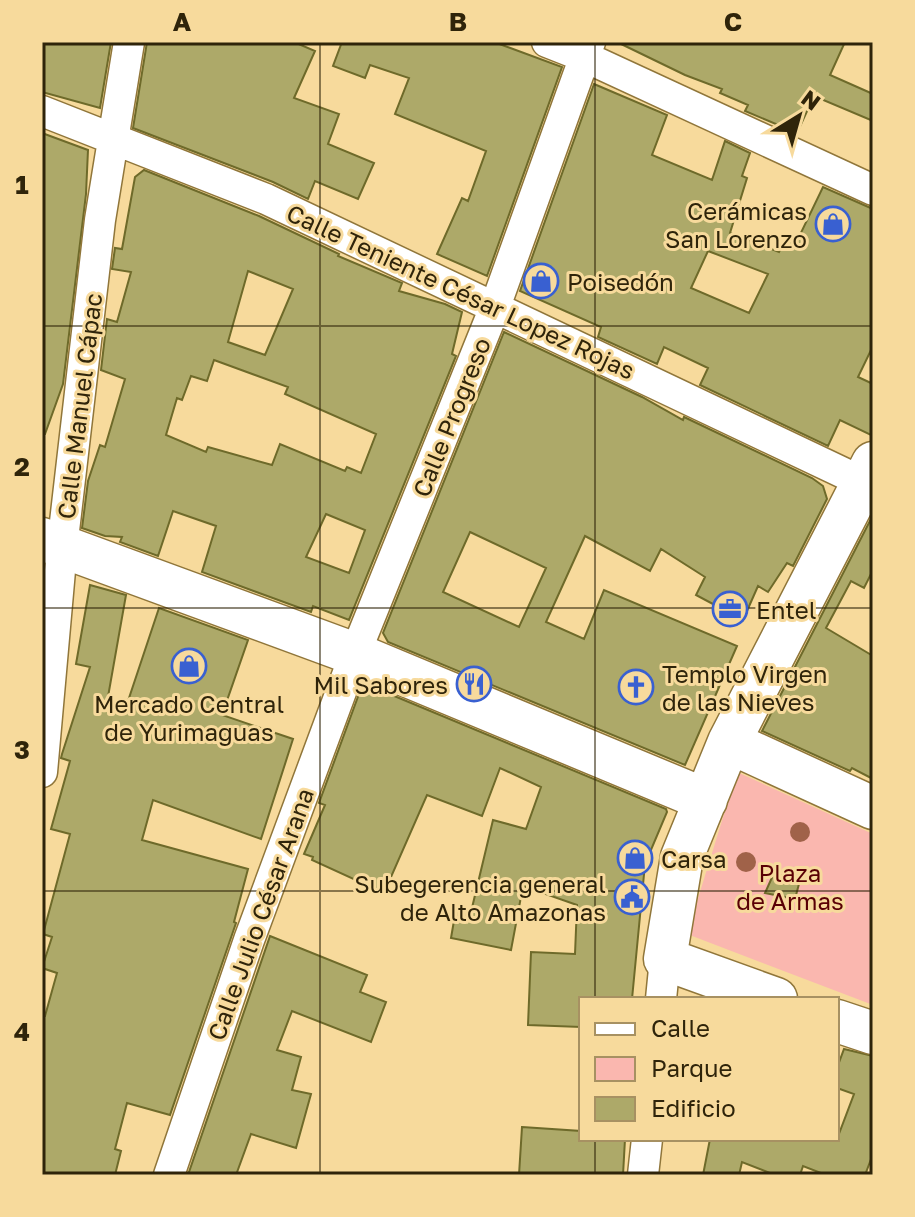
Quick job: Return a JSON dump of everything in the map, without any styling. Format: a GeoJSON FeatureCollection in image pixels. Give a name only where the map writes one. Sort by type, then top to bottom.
{"type":"FeatureCollection","features":[{"type":"Feature","properties":{"kind":"street","name":"Calle Manuel Cápac"},"geometry":{"type":"LineString","coordinates":[[42,772],[52,543],[129,42]]}},
{"type":"Feature","properties":{"kind":"street"},"geometry":{"type":"LineString","coordinates":[[547,42],[588,49],[873,190]]}},
{"type":"Feature","properties":{"kind":"street","name":"Calle Progreso"},"geometry":{"type":"LineString","coordinates":[[355,654],[495,307],[588,49]]}},
{"type":"Feature","properties":{"kind":"street","name":"Calle Teniente César Lopez Rojas"},"geometry":{"type":"LineString","coordinates":[[42,111],[266,199],[870,477]]}},
{"type":"Feature","properties":{"kind":"street"},"geometry":{"type":"LineString","coordinates":[[765,997],[663,979],[682,857],[729,742],[870,477]]}},
{"type":"Feature","properties":{"kind":"street"},"geometry":{"type":"LineString","coordinates":[[52,543],[355,654],[706,800]]}},
{"type":"Feature","properties":{"kind":"street","name":"Calle Julio César Arana"},"geometry":{"type":"LineString","coordinates":[[169,1175],[249,940],[355,654]]}},
{"type":"Feature","properties":{"kind":"street"},"geometry":{"type":"LineString","coordinates":[[729,742],[873,808]]}},
{"type":"Feature","properties":{"kind":"street"},"geometry":{"type":"LineString","coordinates":[[839,1022],[873,1033]]}},
{"type":"Feature","properties":{"kind":"street"},"geometry":{"type":"LineString","coordinates":[[643,1175],[647,1141]]}},
{"type":"Feature","properties":{"kind":"green space","name":"Plaza de Armas"},"geometry":{"type":"Polygon","coordinates":[[[737,772],[873,834],[873,1005],[687,934],[737,772]]]}},
{"type":"Feature","properties":{"kind":"building"},"geometry":{"type":"Polygon","coordinates":[[[42,42],[111,42],[100,108],[42,92],[42,42]]]}},
{"type":"Feature","properties":{"kind":"building"},"geometry":{"type":"Polygon","coordinates":[[[147,42],[294,42],[315,51],[294,98],[339,114],[328,144],[374,163],[358,199],[315,181],[308,199],[273,182],[133,128],[147,42]]]}},
{"type":"Feature","properties":{"kind":"building"},"geometry":{"type":"Polygon","coordinates":[[[342,42],[494,42],[562,67],[487,276],[437,254],[462,198],[468,201],[486,151],[395,114],[409,78],[370,65],[365,78],[333,66],[342,42]]]}},
{"type":"Feature","properties":{"kind":"building"},"geometry":{"type":"Polygon","coordinates":[[[617,42],[845,42],[830,75],[873,94],[873,121],[814,96],[797,133],[745,111],[748,105],[720,93],[722,89],[617,42]]]}},
{"type":"Feature","properties":{"kind":"building"},"geometry":{"type":"Polygon","coordinates":[[[594,84],[667,115],[652,155],[712,180],[725,141],[750,153],[742,176],[747,178],[730,233],[779,252],[788,234],[798,239],[823,187],[873,209],[873,346],[858,377],[873,384],[873,436],[840,420],[828,446],[700,385],[708,368],[664,347],[657,364],[598,337],[601,327],[520,291],[594,84]],[[708,251],[691,288],[749,313],[768,274],[708,251]]]}},
{"type":"Feature","properties":{"kind":"building"},"geometry":{"type":"Polygon","coordinates":[[[42,133],[88,150],[86,194],[63,384],[45,434],[42,434],[42,133]]]}},
{"type":"Feature","properties":{"kind":"building"},"geometry":{"type":"Polygon","coordinates":[[[144,170],[259,216],[338,256],[402,283],[399,291],[462,312],[452,354],[456,356],[349,620],[313,606],[311,612],[202,572],[216,526],[173,511],[158,556],[120,542],[122,537],[105,536],[82,528],[88,481],[100,445],[105,447],[125,379],[101,370],[107,319],[117,322],[131,272],[112,269],[115,248],[122,249],[135,177],[144,170]],[[248,271],[228,342],[265,355],[293,289],[248,271]],[[214,360],[207,381],[191,376],[182,400],[177,398],[166,435],[206,452],[208,447],[272,465],[280,444],[345,471],[347,467],[361,473],[376,434],[285,394],[288,387],[214,360]],[[326,514],[306,557],[349,573],[365,530],[326,514]]]}},
{"type":"Feature","properties":{"kind":"building"},"geometry":{"type":"Polygon","coordinates":[[[504,332],[642,397],[683,420],[684,417],[812,478],[823,486],[827,499],[793,566],[787,563],[768,592],[758,586],[743,620],[696,595],[705,577],[661,549],[650,571],[585,536],[546,622],[584,639],[604,590],[737,646],[685,765],[388,642],[383,633],[504,332]],[[470,532],[443,592],[519,627],[546,568],[470,532]]]}},
{"type":"Feature","properties":{"kind":"building"},"geometry":{"type":"Polygon","coordinates":[[[873,515],[873,570],[864,588],[851,581],[826,628],[873,656],[873,779],[762,731],[873,515]]]}},
{"type":"Feature","properties":{"kind":"building"},"geometry":{"type":"Polygon","coordinates":[[[90,585],[126,595],[106,708],[124,713],[159,608],[248,640],[222,715],[293,739],[261,839],[153,800],[142,840],[248,869],[236,923],[170,1115],[127,1103],[115,1149],[121,1151],[115,1175],[42,1175],[42,1016],[45,1016],[57,973],[42,968],[52,937],[43,934],[70,834],[51,829],[70,761],[61,758],[90,667],[76,664],[90,585]]]}},
{"type":"Feature","properties":{"kind":"building"},"geometry":{"type":"Polygon","coordinates":[[[363,683],[666,809],[645,864],[632,997],[579,997],[579,1027],[528,1025],[531,952],[575,954],[577,905],[523,886],[511,950],[451,938],[456,909],[471,912],[493,820],[526,829],[541,787],[500,768],[482,816],[427,795],[384,893],[304,854],[325,805],[319,803],[363,683]]]}},
{"type":"Feature","properties":{"kind":"building"},"geometry":{"type":"Polygon","coordinates":[[[774,873],[800,880],[795,899],[765,893],[774,873]]]}},
{"type":"Feature","properties":{"kind":"building"},"geometry":{"type":"Polygon","coordinates":[[[270,936],[367,975],[360,992],[386,1002],[371,1042],[292,1011],[277,1050],[301,1057],[292,1090],[311,1094],[296,1148],[251,1134],[236,1175],[188,1175],[270,936]]]}},
{"type":"Feature","properties":{"kind":"building"},"geometry":{"type":"Polygon","coordinates":[[[844,1049],[873,1056],[873,1154],[865,1175],[826,1175],[803,1166],[800,1175],[775,1175],[742,1162],[739,1175],[703,1175],[710,1141],[839,1141],[854,1094],[839,1089],[839,1063],[844,1049]]]}},
{"type":"Feature","properties":{"kind":"building"},"geometry":{"type":"Polygon","coordinates":[[[522,1127],[579,1131],[579,1141],[625,1141],[623,1175],[519,1175],[522,1127]]]}},
{"type":"Feature","properties":{"kind":"place","name":"Cerámicas San Lorenzo"},"geometry":{"type":"Point","coordinates":[833,224]}},
{"type":"Feature","properties":{"kind":"place","name":"Poisedón"},"geometry":{"type":"Point","coordinates":[541,281]}},
{"type":"Feature","properties":{"kind":"place","name":"Entel"},"geometry":{"type":"Point","coordinates":[730,609]}},
{"type":"Feature","properties":{"kind":"place","name":"Mercado Central de Yurimaguas"},"geometry":{"type":"Point","coordinates":[189,666]}},
{"type":"Feature","properties":{"kind":"place","name":"Mil Sabores"},"geometry":{"type":"Point","coordinates":[474,684]}},
{"type":"Feature","properties":{"kind":"place","name":"Templo Virgen de las Nieves"},"geometry":{"type":"Point","coordinates":[636,687]}},
{"type":"Feature","properties":{"kind":"place","name":"Carsa"},"geometry":{"type":"Point","coordinates":[635,858]}},
{"type":"Feature","properties":{"kind":"place","name":"Subegerencia general de Alto Amazonas"},"geometry":{"type":"Point","coordinates":[632,897]}}]}
